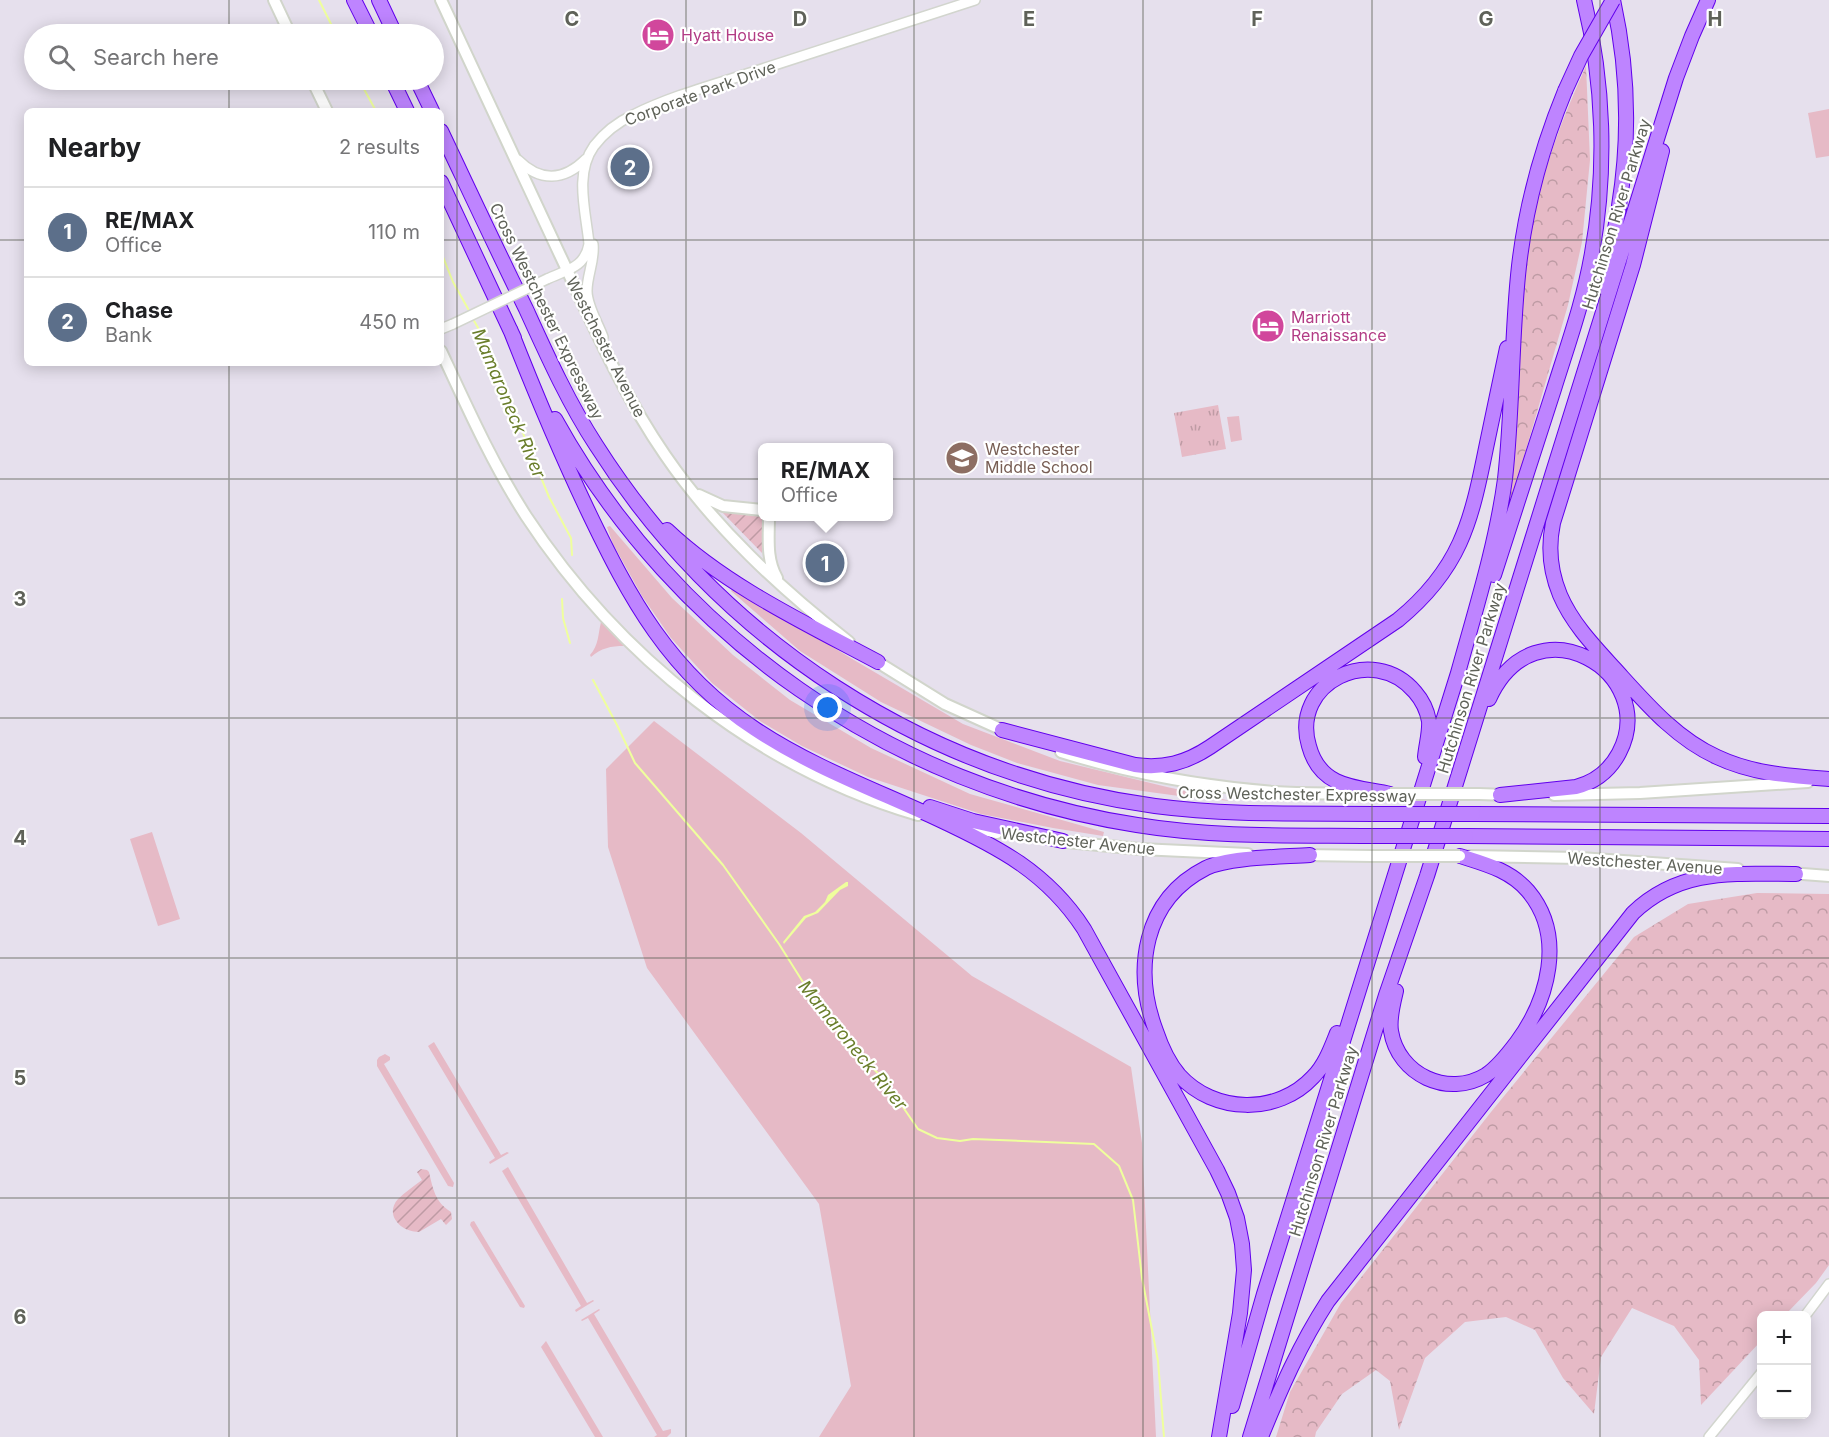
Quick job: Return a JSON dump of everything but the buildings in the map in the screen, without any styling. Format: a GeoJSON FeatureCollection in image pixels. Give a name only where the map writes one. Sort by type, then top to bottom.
{"type":"FeatureCollection","features":[{"type":"Feature","properties":{"kind":"highway"},"geometry":{"type":"LineString","coordinates":[[354,0],[366,24]]}},
{"type":"Feature","properties":{"kind":"highway"},"geometry":{"type":"LineString","coordinates":[[379,0],[390,24]]}},
{"type":"Feature","properties":{"kind":"highway"},"geometry":{"type":"LineString","coordinates":[[1458,673],[1492,582],[1572,334],[1592,254],[1600,193],[1601,132],[1596,62],[1584,0]]}},
{"type":"Feature","properties":{"kind":"highway"},"geometry":{"type":"LineString","coordinates":[[1578,392],[1614,235],[1623,174],[1626,127],[1624,81],[1620,35],[1613,0]]}},
{"type":"Feature","properties":{"kind":"highway","name":"Hutchinson River Parkway"},"geometry":{"type":"LineString","coordinates":[[1224,1437],[1255,1323],[1458,673],[1491,554],[1502,494],[1510,425],[1516,302],[1522,248],[1532,195],[1546,142],[1565,91],[1588,43],[1613,0]]}},
{"type":"Feature","properties":{"kind":"highway","name":"Hutchinson River Parkway"},"geometry":{"type":"LineString","coordinates":[[1250,1437],[1386,995],[1410,927],[1677,78],[1708,0]]}},
{"type":"Feature","properties":{"kind":"highway"},"geometry":{"type":"LineString","coordinates":[[1677,78],[1666,137],[1636,255],[1554,517],[1550,546],[1553,574],[1564,604],[1580,628],[1656,712],[1684,738],[1717,757],[1752,770],[1829,780]]}},
{"type":"Feature","properties":{"kind":"highway"},"geometry":{"type":"LineString","coordinates":[[397,90],[406,108]]}},
{"type":"Feature","properties":{"kind":"highway"},"geometry":{"type":"LineString","coordinates":[[422,90],[431,108]]}},
{"type":"Feature","properties":{"kind":"highway","name":"Cross Westchester Expressway"},"geometry":{"type":"LineString","coordinates":[[444,137],[561,383],[594,442],[628,493],[661,535],[697,574],[741,616],[776,645],[857,701],[911,731],[1005,770],[1048,784],[1154,806],[1237,812],[1829,816]]}},
{"type":"Feature","properties":{"kind":"highway"},"geometry":{"type":"LineString","coordinates":[[444,189],[544,398],[574,453],[609,504],[652,559],[700,609],[746,651],[795,688],[848,722],[889,744],[958,776],[1016,797],[1076,814],[1136,825],[1205,833],[1829,839]]}},
{"type":"Feature","properties":{"kind":"highway"},"geometry":{"type":"LineString","coordinates":[[1002,730],[1135,765],[1157,767],[1181,762],[1210,747],[1404,615],[1426,594],[1445,570],[1458,549],[1467,526],[1478,489],[1516,302]]}},
{"type":"Feature","properties":{"kind":"highway"},"geometry":{"type":"LineString","coordinates":[[510,329],[565,462],[611,559],[641,612],[673,656],[710,694],[759,732],[831,771],[983,840],[1019,861],[1047,884],[1084,929],[1228,1193],[1241,1235],[1244,1276],[1240,1313],[1219,1437]]}},
{"type":"Feature","properties":{"kind":"highway"},"geometry":{"type":"LineString","coordinates":[[628,493],[702,560],[791,616],[878,662]]}},
{"type":"Feature","properties":{"kind":"highway"},"geometry":{"type":"LineString","coordinates":[[1467,747],[1497,683],[1514,665],[1531,655],[1558,650],[1579,654],[1603,668],[1616,684],[1624,703],[1625,732],[1620,751],[1603,773],[1587,783],[1576,786],[1500,795]]}},
{"type":"Feature","properties":{"kind":"highway"},"geometry":{"type":"LineString","coordinates":[[1390,794],[1334,780],[1318,766],[1309,748],[1307,721],[1314,701],[1328,684],[1348,672],[1372,669],[1390,674],[1410,686],[1423,703],[1429,731],[1417,806]]}},
{"type":"Feature","properties":{"kind":"highway"},"geometry":{"type":"LineString","coordinates":[[885,794],[973,821],[1063,842]]}},
{"type":"Feature","properties":{"kind":"highway"},"geometry":{"type":"LineString","coordinates":[[1310,855],[1217,864],[1193,876],[1167,902],[1149,934],[1143,975],[1150,1013],[1160,1043],[1179,1075],[1193,1087],[1220,1101],[1249,1106],[1270,1103],[1307,1083],[1322,1066],[1367,965]]}},
{"type":"Feature","properties":{"kind":"highway"},"geometry":{"type":"LineString","coordinates":[[1410,927],[1392,1013],[1391,1028],[1395,1046],[1411,1068],[1431,1081],[1456,1085],[1474,1081],[1500,1063],[1531,1021],[1542,998],[1547,980],[1549,947],[1540,910],[1525,888],[1500,870],[1460,856]]}},
{"type":"Feature","properties":{"kind":"highway"},"geometry":{"type":"LineString","coordinates":[[1261,1437],[1294,1359],[1328,1301],[1633,913],[1661,891],[1690,879],[1723,874],[1796,874]]}},
{"type":"Feature","properties":{"kind":"main road"},"geometry":{"type":"LineString","coordinates":[[274,0],[285,24]]}},
{"type":"Feature","properties":{"kind":"main road","name":"Westchester Avenue"},"geometry":{"type":"LineString","coordinates":[[441,0],[610,362],[632,403],[694,493],[738,544],[815,615],[878,662],[945,704],[1002,730],[1091,761],[1167,779],[1276,792],[1500,795]]}},
{"type":"Feature","properties":{"kind":"main road"},"geometry":{"type":"LineString","coordinates":[[317,90],[326,108]]}},
{"type":"Feature","properties":{"kind":"main road","name":"Westchester Avenue"},"geometry":{"type":"LineString","coordinates":[[444,357],[501,474],[546,545],[590,601],[650,662],[717,716],[790,762],[877,802],[944,822],[1037,840],[1117,847],[1202,853],[1580,858],[1829,876]]}},
{"type":"Feature","properties":{"kind":"main road"},"geometry":{"type":"LineString","coordinates":[[694,493],[723,506],[758,510]]}},
{"type":"Feature","properties":{"kind":"main road"},"geometry":{"type":"LineString","coordinates":[[769,521],[770,564],[780,584]]}},
{"type":"Feature","properties":{"kind":"main road"},"geometry":{"type":"LineString","coordinates":[[1500,795],[1640,793],[1829,780]]}},
{"type":"Feature","properties":{"kind":"street","name":"Corporate Park Drive"},"geometry":{"type":"LineString","coordinates":[[444,328],[578,265],[583,260],[589,244],[583,186],[583,174],[588,157],[607,132],[632,115],[650,107],[975,0]]}},
{"type":"Feature","properties":{"kind":"street"},"geometry":{"type":"LineString","coordinates":[[514,156],[533,172],[549,176],[568,173],[588,157]]}},
{"type":"Feature","properties":{"kind":"street"},"geometry":{"type":"LineString","coordinates":[[587,220],[594,246],[587,295],[610,362]]}},
{"type":"Feature","properties":{"kind":"street"},"geometry":{"type":"LineString","coordinates":[[1809,1311],[1829,1284]]}},
{"type":"Feature","properties":{"kind":"street"},"geometry":{"type":"LineString","coordinates":[[1709,1437],[1757,1377]]}},
{"type":"Feature","properties":{"kind":"green space"},"geometry":{"type":"Polygon","coordinates":[[[1586,66],[1590,160],[1582,242],[1568,305],[1508,512],[1526,263],[1532,226],[1541,185],[1554,144],[1586,66]]]}},
{"type":"Feature","properties":{"kind":"green space"},"geometry":{"type":"Polygon","coordinates":[[[1829,109],[1829,156],[1816,158],[1808,113],[1829,109]]]}},
{"type":"Feature","properties":{"kind":"green space"},"geometry":{"type":"Polygon","coordinates":[[[1218,405],[1226,449],[1182,457],[1174,413],[1218,405]]]}},
{"type":"Feature","properties":{"kind":"green space"},"geometry":{"type":"Polygon","coordinates":[[[1239,416],[1242,440],[1231,442],[1227,417],[1239,416]]]}},
{"type":"Feature","properties":{"kind":"green space"},"geometry":{"type":"Polygon","coordinates":[[[721,511],[758,514],[758,521],[766,521],[762,553],[721,511]]]}},
{"type":"Feature","properties":{"kind":"green space"},"geometry":{"type":"Polygon","coordinates":[[[610,526],[672,598],[733,655],[790,700],[871,748],[970,794],[1104,832],[1103,836],[981,814],[868,777],[802,746],[760,721],[712,683],[671,638],[642,596],[613,544],[607,527],[610,526]]]}},
{"type":"Feature","properties":{"kind":"green space"},"geometry":{"type":"Polygon","coordinates":[[[734,587],[963,724],[1060,761],[1231,801],[1098,785],[1017,763],[971,745],[881,702],[800,651],[731,591],[734,587]]]}},
{"type":"Feature","properties":{"kind":"green space"},"geometry":{"type":"Polygon","coordinates":[[[601,622],[624,646],[606,648],[591,657],[597,643],[601,622]]]}},
{"type":"Feature","properties":{"kind":"green space"},"geometry":{"type":"Polygon","coordinates":[[[654,721],[801,833],[972,976],[1131,1067],[1142,1143],[1156,1437],[819,1437],[851,1386],[819,1204],[647,968],[608,847],[606,769],[654,721]]]}},
{"type":"Feature","properties":{"kind":"green space"},"geometry":{"type":"Polygon","coordinates":[[[152,832],[180,919],[158,926],[130,839],[152,832]]]}},
{"type":"Feature","properties":{"kind":"green space"},"geometry":{"type":"Polygon","coordinates":[[[1757,893],[1829,894],[1829,1265],[1816,1283],[1789,1311],[1757,1311],[1757,1345],[1701,1405],[1699,1360],[1674,1326],[1632,1308],[1601,1357],[1594,1414],[1563,1378],[1535,1330],[1506,1317],[1465,1322],[1425,1358],[1399,1430],[1390,1381],[1376,1370],[1342,1394],[1316,1432],[1315,1437],[1276,1437],[1290,1392],[1341,1303],[1491,1112],[1634,937],[1688,904],[1757,893]]]}},
{"type":"Feature","properties":{"kind":"green space"},"geometry":{"type":"Polygon","coordinates":[[[434,1042],[501,1155],[509,1153],[490,1164],[489,1162],[495,1158],[428,1046],[434,1042]]]}},
{"type":"Feature","properties":{"kind":"green space"},"geometry":{"type":"Polygon","coordinates":[[[385,1054],[390,1057],[390,1060],[384,1064],[454,1183],[453,1187],[448,1186],[377,1066],[379,1057],[385,1054]]]}},
{"type":"Feature","properties":{"kind":"green space"},"geometry":{"type":"Polygon","coordinates":[[[508,1167],[587,1303],[594,1301],[576,1312],[575,1310],[581,1306],[502,1171],[508,1167]]]}},
{"type":"Feature","properties":{"kind":"green space"},"geometry":{"type":"Polygon","coordinates":[[[421,1169],[429,1172],[436,1195],[441,1204],[451,1212],[452,1219],[446,1225],[441,1219],[419,1232],[406,1229],[396,1222],[393,1211],[398,1199],[422,1180],[417,1172],[421,1169]]]}},
{"type":"Feature","properties":{"kind":"green space"},"geometry":{"type":"Polygon","coordinates":[[[474,1221],[525,1306],[524,1308],[520,1307],[470,1225],[474,1221]]]}},
{"type":"Feature","properties":{"kind":"green space"},"geometry":{"type":"Polygon","coordinates":[[[599,1309],[594,1314],[663,1431],[671,1429],[667,1437],[654,1437],[657,1435],[588,1318],[581,1320],[599,1309]]]}},
{"type":"Feature","properties":{"kind":"green space"},"geometry":{"type":"Polygon","coordinates":[[[546,1341],[603,1437],[595,1437],[541,1347],[546,1341]]]}},
{"type":"Feature","properties":{"kind":"shaded area"},"geometry":{"type":"Polygon","coordinates":[[[846,882],[848,886],[840,890],[818,913],[806,918],[784,944],[783,942],[804,916],[815,912],[825,902],[828,895],[846,882]]]}},
{"type":"Feature","properties":{"kind":"waterway","name":"Mamaroneck River"},"geometry":{"type":"LineString","coordinates":[[319,0],[331,24]]}},
{"type":"Feature","properties":{"kind":"waterway","name":"Mamaroneck River"},"geometry":{"type":"LineString","coordinates":[[364,90],[374,108]]}},
{"type":"Feature","properties":{"kind":"waterway","name":"Mamaroneck River"},"geometry":{"type":"LineString","coordinates":[[444,260],[453,282],[471,314]]}},
{"type":"Feature","properties":{"kind":"waterway","name":"Mamaroneck River"},"geometry":{"type":"LineString","coordinates":[[473,319],[485,340],[549,497],[571,538],[572,555]]}},
{"type":"Feature","properties":{"kind":"waterway","name":"Mamaroneck River"},"geometry":{"type":"LineString","coordinates":[[562,599],[563,618],[570,643]]}},
{"type":"Feature","properties":{"kind":"waterway","name":"Mamaroneck River"},"geometry":{"type":"LineString","coordinates":[[593,680],[635,763],[723,865],[779,944],[823,1014],[885,1081],[918,1129],[937,1138],[960,1141],[973,1139],[1094,1144],[1119,1166],[1133,1200],[1142,1278],[1158,1361],[1164,1437]]}},
{"type":"Feature","properties":{"kind":"place","name":"Hyatt House"},"geometry":{"type":"Point","coordinates":[658,35]}},
{"type":"Feature","properties":{"kind":"place","name":"Chase"},"geometry":{"type":"Point","coordinates":[630,167]}},
{"type":"Feature","properties":{"kind":"place","name":"Marriott Renaissance"},"geometry":{"type":"Point","coordinates":[1268,326]}},
{"type":"Feature","properties":{"kind":"place","name":"Westchester Middle School"},"geometry":{"type":"Point","coordinates":[962,458]}},
{"type":"Feature","properties":{"kind":"place","name":"RE/MAX"},"geometry":{"type":"Point","coordinates":[825,563]}}]}
